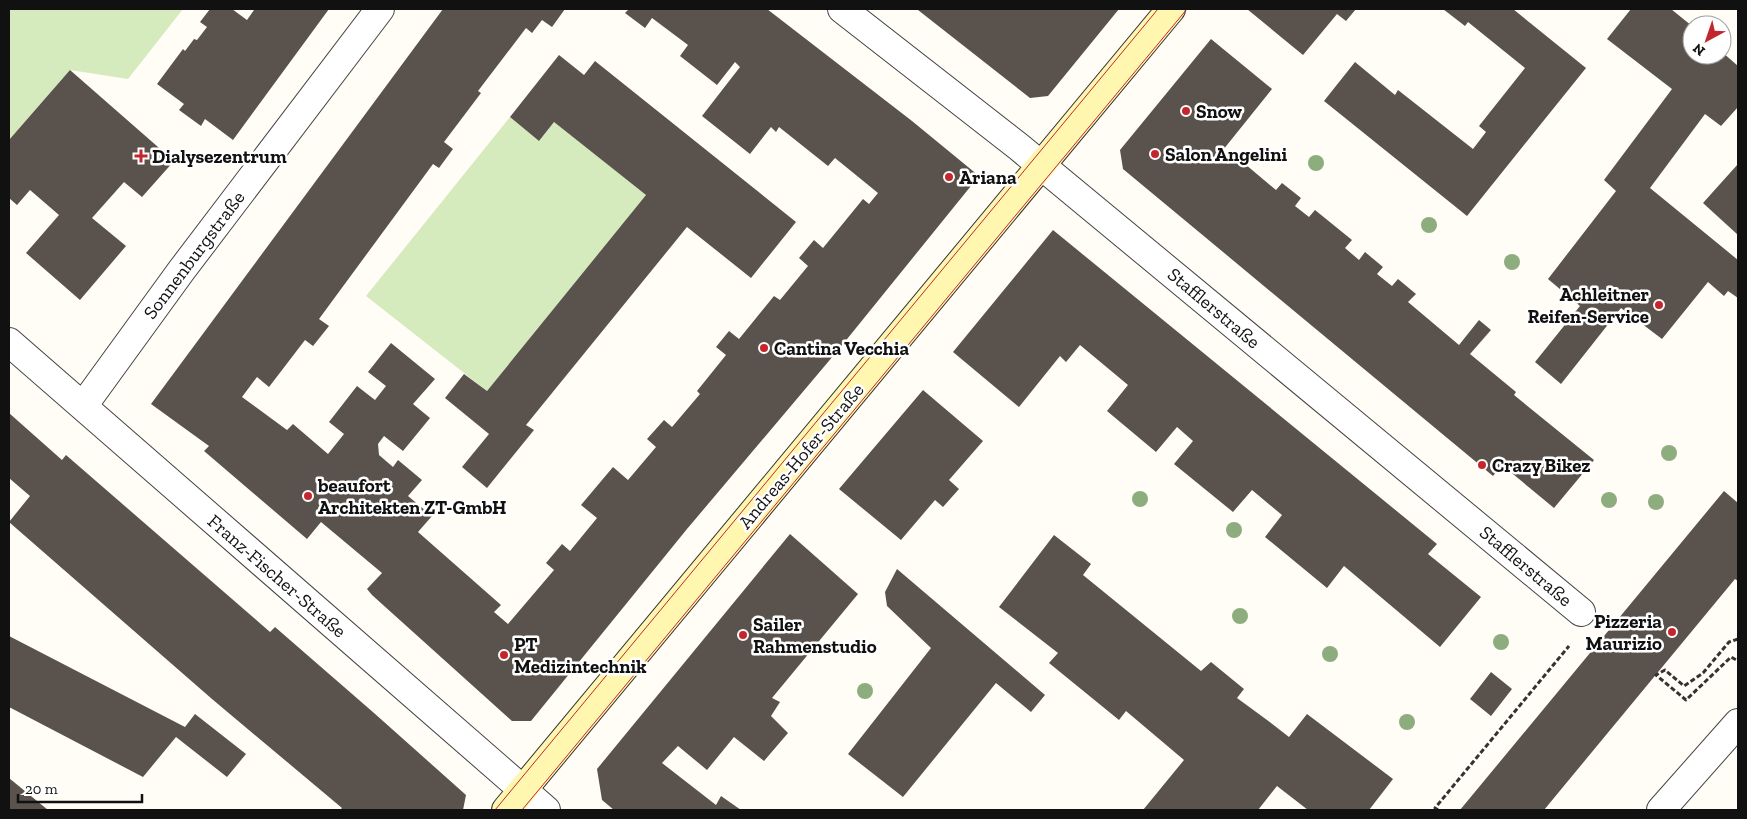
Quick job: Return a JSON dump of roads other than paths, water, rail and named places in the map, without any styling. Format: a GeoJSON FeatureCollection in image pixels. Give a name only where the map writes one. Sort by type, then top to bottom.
{"type":"FeatureCollection","features":[{"type":"Feature","properties":{"kind":"street","name":"Sonnenburgstraße"},"geometry":{"type":"LineString","coordinates":[[83,406],[181,271],[380,9]]}},
{"type":"Feature","properties":{"kind":"street","name":"Stafflerstraße"},"geometry":{"type":"LineString","coordinates":[[842,9],[1019,147],[1581,612]]}},
{"type":"Feature","properties":{"kind":"street","name":"Andreas-Hofer-Straße"},"geometry":{"type":"LineString","coordinates":[[515,801],[1171,9]]}},
{"type":"Feature","properties":{"kind":"street","name":"Franz-Fischer-Straße"},"geometry":{"type":"LineString","coordinates":[[9,342],[83,406],[515,801],[546,810]]}},
{"type":"Feature","properties":{"kind":"street"},"geometry":{"type":"LineString","coordinates":[[1661,810],[1738,723]]}},
{"type":"Feature","properties":{"kind":"tram line"},"geometry":{"type":"LineString","coordinates":[[495,810],[1158,9]]}},
{"type":"Feature","properties":{"kind":"tram line"},"geometry":{"type":"LineString","coordinates":[[522,810],[1187,9]]}},
{"type":"Feature","properties":{"kind":"place","name":"Snow"},"geometry":{"type":"Point","coordinates":[1186,111]}},
{"type":"Feature","properties":{"kind":"place","name":"Salon Angelini"},"geometry":{"type":"Point","coordinates":[1155,154]}},
{"type":"Feature","properties":{"kind":"place","name":"Dialysezentrum"},"geometry":{"type":"Point","coordinates":[141,156]}},
{"type":"Feature","properties":{"kind":"place","name":"Ariana"},"geometry":{"type":"Point","coordinates":[949,177]}},
{"type":"Feature","properties":{"kind":"place","name":"Achleitner Reifen-Service"},"geometry":{"type":"Point","coordinates":[1659,305]}},
{"type":"Feature","properties":{"kind":"place","name":"Cantina Vecchia"},"geometry":{"type":"Point","coordinates":[764,348]}},
{"type":"Feature","properties":{"kind":"place","name":"Crazy Bikez"},"geometry":{"type":"Point","coordinates":[1482,465]}},
{"type":"Feature","properties":{"kind":"place","name":"beaufort Architekten ZT-GmbH"},"geometry":{"type":"Point","coordinates":[308,496]}},
{"type":"Feature","properties":{"kind":"place","name":"Pizzeria Maurizio"},"geometry":{"type":"Point","coordinates":[1672,632]}},
{"type":"Feature","properties":{"kind":"place","name":"Sailer Rahmenstudio"},"geometry":{"type":"Point","coordinates":[743,635]}},
{"type":"Feature","properties":{"kind":"place","name":"PT Medizintechnik"},"geometry":{"type":"Point","coordinates":[504,655]}}]}
